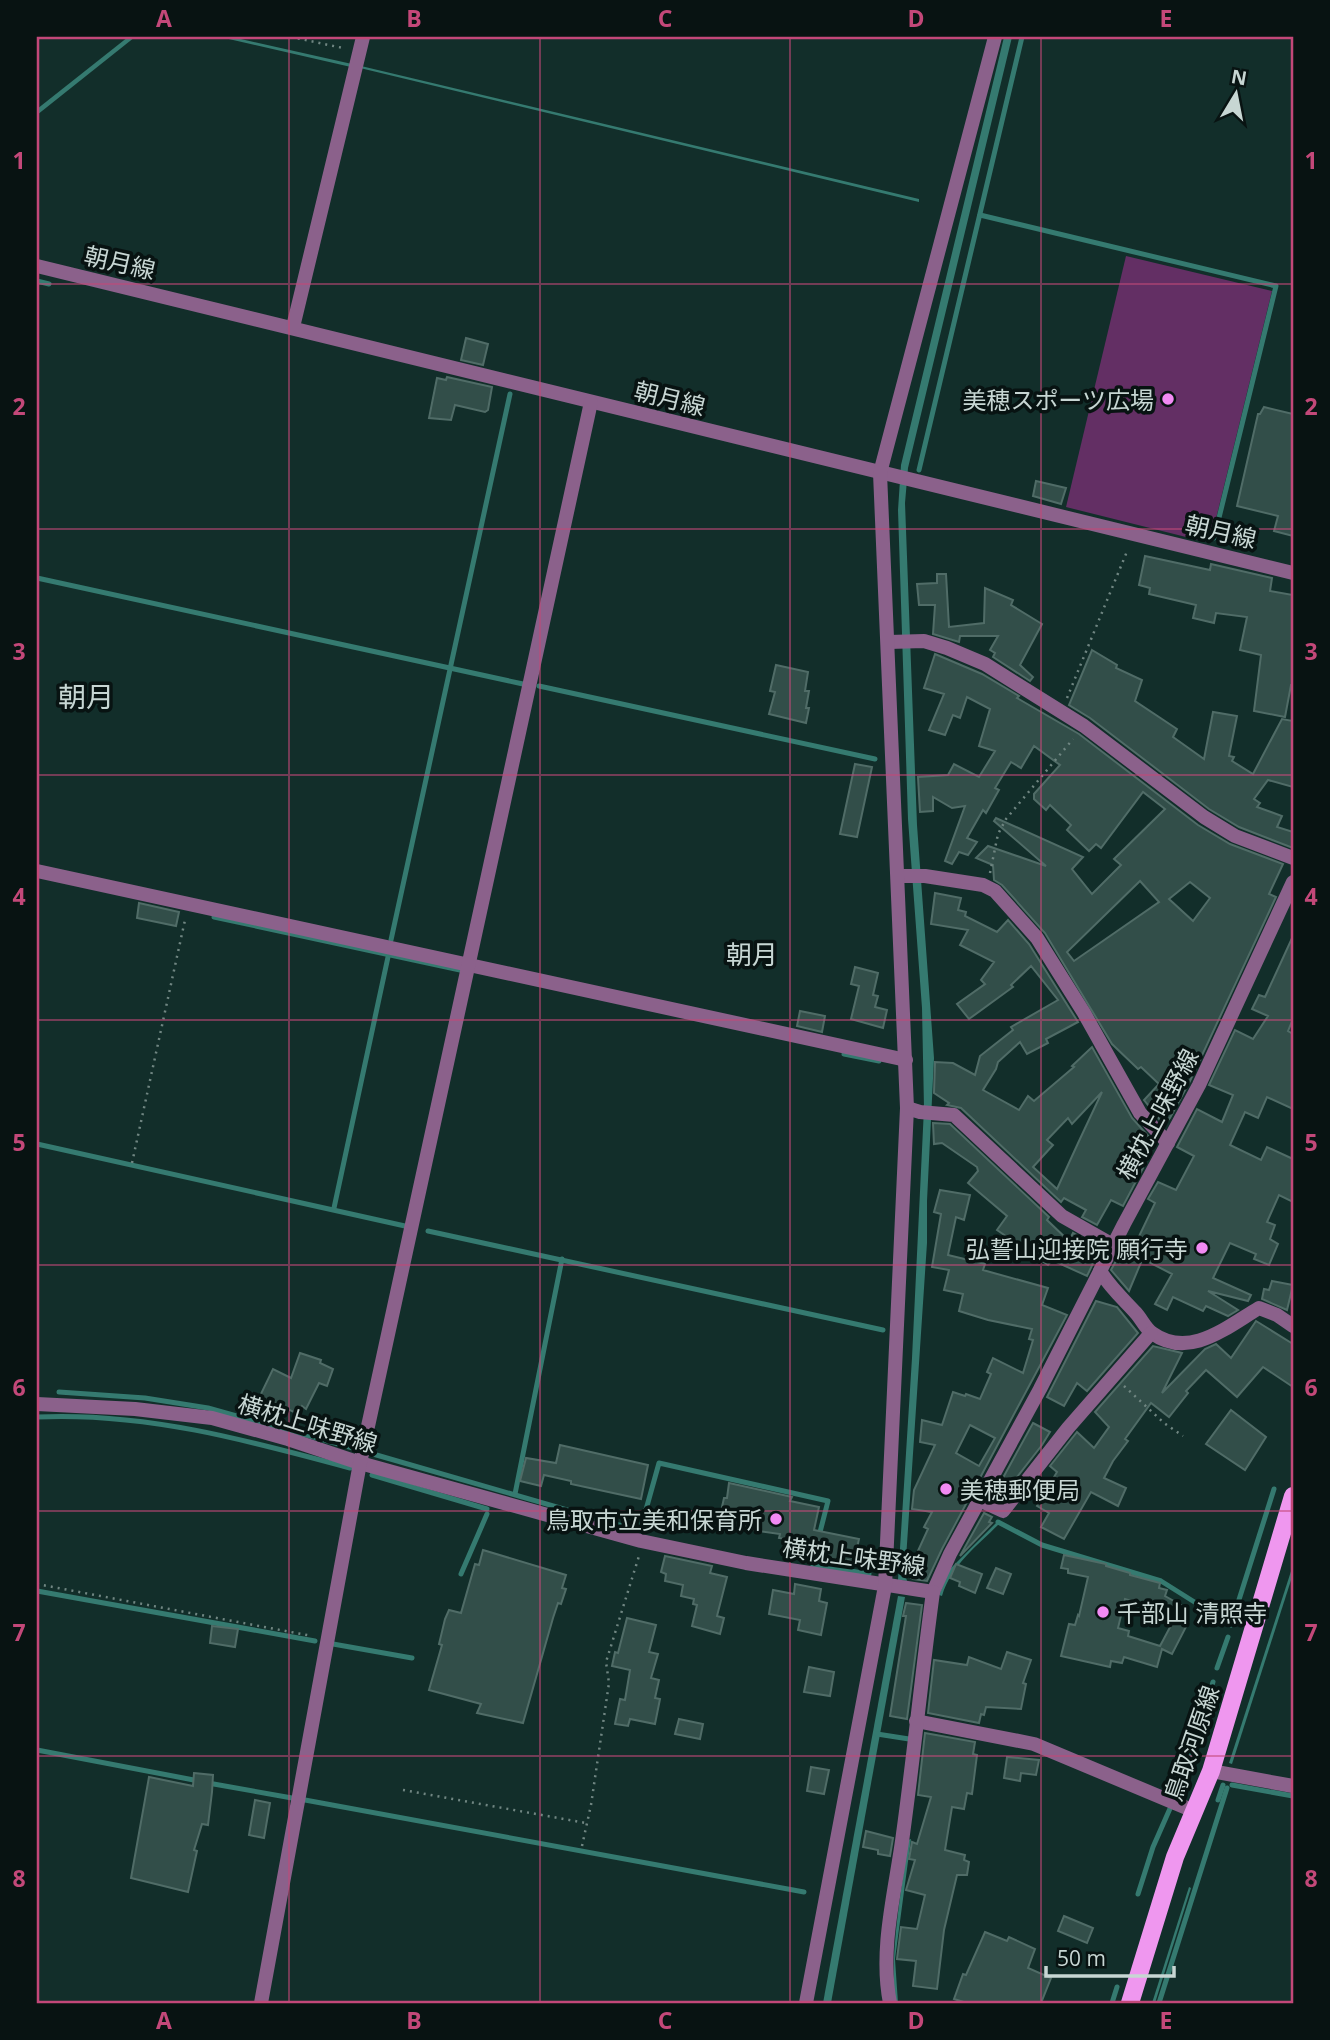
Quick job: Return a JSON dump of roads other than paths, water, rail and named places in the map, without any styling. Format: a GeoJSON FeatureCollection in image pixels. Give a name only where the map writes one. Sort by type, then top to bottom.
{"type":"FeatureCollection","features":[{"type":"Feature","properties":{"kind":"main road","name":"鳥取河原線"},"geometry":{"type":"LineString","coordinates":[[1130,2003],[1175,1857],[1211,1770],[1293,1496]]}},
{"type":"Feature","properties":{"kind":"street"},"geometry":{"type":"LineString","coordinates":[[293,327],[363,37]]}},
{"type":"Feature","properties":{"kind":"street"},"geometry":{"type":"LineString","coordinates":[[806,2003],[885,1586],[907,1108],[880,473],[995,37]]}},
{"type":"Feature","properties":{"kind":"street","name":"朝月線"},"geometry":{"type":"LineString","coordinates":[[37,266],[1293,572]]}},
{"type":"Feature","properties":{"kind":"street"},"geometry":{"type":"LineString","coordinates":[[261,2003],[360,1463],[591,402]]}},
{"type":"Feature","properties":{"kind":"street"},"geometry":{"type":"LineString","coordinates":[[889,642],[924,641],[985,664],[1084,726],[1204,817],[1235,836],[1293,859]]}},
{"type":"Feature","properties":{"kind":"street"},"geometry":{"type":"LineString","coordinates":[[37,871],[906,1060]]}},
{"type":"Feature","properties":{"kind":"street"},"geometry":{"type":"LineString","coordinates":[[898,876],[925,876],[989,887],[1037,938],[1103,1045],[1140,1113],[1168,1143]]}},
{"type":"Feature","properties":{"kind":"street","name":"横枕上味野線"},"geometry":{"type":"LineString","coordinates":[[37,1404],[135,1409],[212,1418],[360,1463],[640,1541],[746,1563],[933,1592],[950,1554],[1205,1073],[1293,881]]}},
{"type":"Feature","properties":{"kind":"street"},"geometry":{"type":"LineString","coordinates":[[907,1108],[954,1115],[1062,1216],[1113,1245]]}},
{"type":"Feature","properties":{"kind":"street"},"geometry":{"type":"LineString","coordinates":[[1100,1271],[1113,1291],[1135,1312],[1151,1333],[1180,1345],[1205,1340],[1259,1308],[1293,1325]]}},
{"type":"Feature","properties":{"kind":"street"},"geometry":{"type":"LineString","coordinates":[[979,1500],[1003,1511],[1068,1428],[1151,1333]]}},
{"type":"Feature","properties":{"kind":"street"},"geometry":{"type":"LineString","coordinates":[[890,2003],[887,1990],[888,1942],[933,1592]]}},
{"type":"Feature","properties":{"kind":"street"},"geometry":{"type":"LineString","coordinates":[[916,1721],[1034,1744],[1195,1811]]}},
{"type":"Feature","properties":{"kind":"street"},"geometry":{"type":"LineString","coordinates":[[1211,1770],[1293,1786]]}},
{"type":"Feature","properties":{"kind":"waterway"},"geometry":{"type":"LineString","coordinates":[[919,470],[1022,37]]}},
{"type":"Feature","properties":{"kind":"waterway"},"geometry":{"type":"LineString","coordinates":[[980,215],[1276,286],[1214,538]]}},
{"type":"Feature","properties":{"kind":"waterway"},"geometry":{"type":"LineString","coordinates":[[37,281],[49,284]]}},
{"type":"Feature","properties":{"kind":"waterway"},"geometry":{"type":"LineString","coordinates":[[391,940],[510,394]]}},
{"type":"Feature","properties":{"kind":"waterway"},"geometry":{"type":"LineString","coordinates":[[37,578],[523,684]]}},
{"type":"Feature","properties":{"kind":"waterway"},"geometry":{"type":"LineString","coordinates":[[539,686],[875,759]]}},
{"type":"Feature","properties":{"kind":"waterway"},"geometry":{"type":"LineString","coordinates":[[214,917],[460,970]]}},
{"type":"Feature","properties":{"kind":"waterway"},"geometry":{"type":"LineString","coordinates":[[334,1208],[388,957]]}},
{"type":"Feature","properties":{"kind":"waterway"},"geometry":{"type":"LineString","coordinates":[[844,1054],[879,1061]]}},
{"type":"Feature","properties":{"kind":"waterway"},"geometry":{"type":"LineString","coordinates":[[37,1144],[405,1226]]}},
{"type":"Feature","properties":{"kind":"waterway"},"geometry":{"type":"LineString","coordinates":[[428,1231],[883,1330]]}},
{"type":"Feature","properties":{"kind":"waterway"},"geometry":{"type":"LineString","coordinates":[[515,1494],[562,1259]]}},
{"type":"Feature","properties":{"kind":"waterway"},"geometry":{"type":"LineString","coordinates":[[59,1392],[145,1398],[208,1408],[353,1448]]}},
{"type":"Feature","properties":{"kind":"waterway"},"geometry":{"type":"LineString","coordinates":[[37,1417],[117,1419],[195,1430],[350,1468]]}},
{"type":"Feature","properties":{"kind":"waterway"},"geometry":{"type":"LineString","coordinates":[[373,1454],[640,1531],[659,1463],[828,1501],[819,1536]]}},
{"type":"Feature","properties":{"kind":"waterway"},"geometry":{"type":"LineString","coordinates":[[372,1475],[487,1509]]}},
{"type":"Feature","properties":{"kind":"waterway"},"geometry":{"type":"LineString","coordinates":[[998,1522],[1042,1545],[1161,1581],[1231,1625],[1274,1489]]}},
{"type":"Feature","properties":{"kind":"waterway"},"geometry":{"type":"LineString","coordinates":[[461,1574],[487,1514]]}},
{"type":"Feature","properties":{"kind":"waterway"},"geometry":{"type":"LineString","coordinates":[[816,1549],[813,1565],[869,1574]]}},
{"type":"Feature","properties":{"kind":"waterway"},"geometry":{"type":"LineString","coordinates":[[37,1591],[315,1641]]}},
{"type":"Feature","properties":{"kind":"waterway"},"geometry":{"type":"LineString","coordinates":[[1217,1668],[1228,1637]]}},
{"type":"Feature","properties":{"kind":"waterway"},"geometry":{"type":"LineString","coordinates":[[333,1644],[412,1658]]}},
{"type":"Feature","properties":{"kind":"waterway"},"geometry":{"type":"LineString","coordinates":[[1202,1717],[1213,1682]]}},
{"type":"Feature","properties":{"kind":"waterway"},"geometry":{"type":"LineString","coordinates":[[1182,1786],[1202,1720]]}},
{"type":"Feature","properties":{"kind":"waterway"},"geometry":{"type":"LineString","coordinates":[[877,1734],[909,1739]]}},
{"type":"Feature","properties":{"kind":"waterway"},"geometry":{"type":"LineString","coordinates":[[37,1750],[199,1781]]}},
{"type":"Feature","properties":{"kind":"waterway"},"geometry":{"type":"LineString","coordinates":[[208,1783],[292,1798]]}},
{"type":"Feature","properties":{"kind":"waterway"},"geometry":{"type":"LineString","coordinates":[[1218,1800],[1223,1785]]}},
{"type":"Feature","properties":{"kind":"waterway"},"geometry":{"type":"LineString","coordinates":[[1232,1785],[1293,1796]]}},
{"type":"Feature","properties":{"kind":"waterway"},"geometry":{"type":"LineString","coordinates":[[1159,2003],[1227,1788]]}},
{"type":"Feature","properties":{"kind":"waterway"},"geometry":{"type":"LineString","coordinates":[[305,1800],[804,1892]]}},
{"type":"Feature","properties":{"kind":"waterway"},"geometry":{"type":"LineString","coordinates":[[1138,1894],[1153,1847],[1172,1804]]}},
{"type":"Feature","properties":{"kind":"waterway"},"geometry":{"type":"LineString","coordinates":[[1112,2003],[1117,1987]]}},
{"type":"Feature","properties":{"kind":"place","name":"美穂スポーツ広場"},"geometry":{"type":"Point","coordinates":[1168,399]}},
{"type":"Feature","properties":{"kind":"place","name":"弘誓山迎接院 願行寺"},"geometry":{"type":"Point","coordinates":[1202,1248]}},
{"type":"Feature","properties":{"kind":"place","name":"美穂郵便局"},"geometry":{"type":"Point","coordinates":[946,1489]}},
{"type":"Feature","properties":{"kind":"place","name":"鳥取市立美和保育所"},"geometry":{"type":"Point","coordinates":[776,1519]}},
{"type":"Feature","properties":{"kind":"place","name":"千部山 清照寺"},"geometry":{"type":"Point","coordinates":[1103,1612]}},
{"type":"Feature","properties":{"kind":"district","name":"朝月"},"geometry":{"type":"Point","coordinates":[86,696]}},
{"type":"Feature","properties":{"kind":"district","name":"朝月"},"geometry":{"type":"Point","coordinates":[752,954]}}]}
